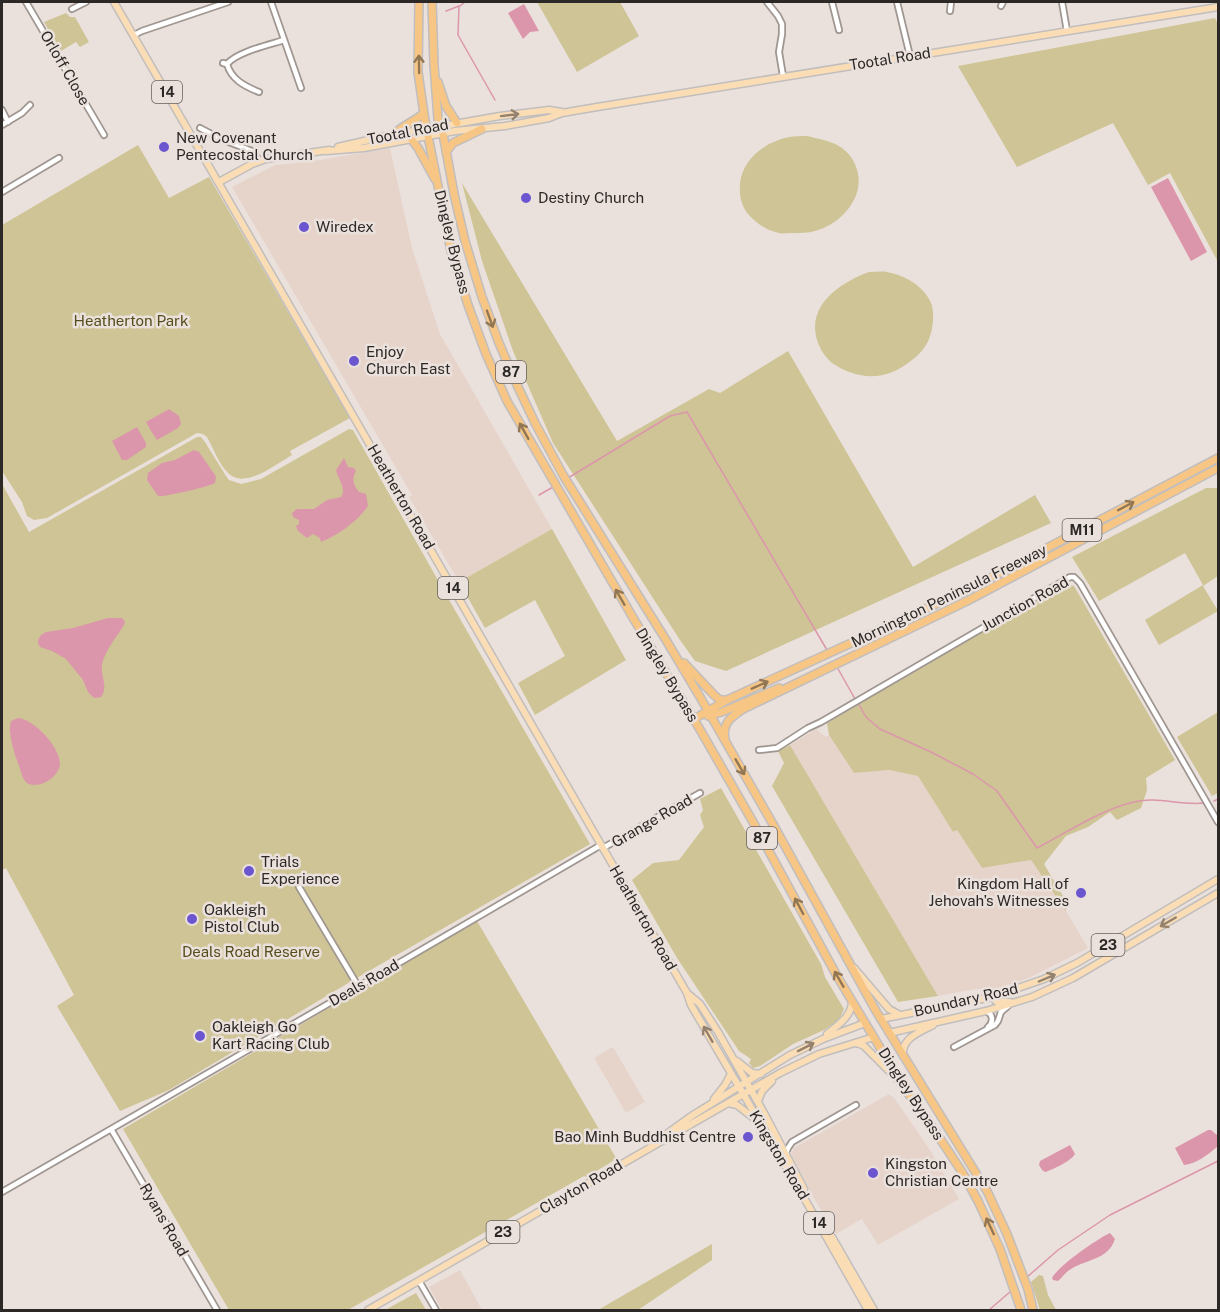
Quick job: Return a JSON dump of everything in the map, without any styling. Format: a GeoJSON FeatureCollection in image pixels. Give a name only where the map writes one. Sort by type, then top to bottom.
{"type":"FeatureCollection","features":[{"type":"Feature","properties":{"kind":"highway","name":"Dingley Bypass"},"geometry":{"type":"LineString","coordinates":[[419,2],[418,72],[451,251],[486,354],[507,401],[694,719],[852,1001],[903,1086],[968,1183],[991,1229],[1021,1311]]}},
{"type":"Feature","properties":{"kind":"highway","name":"Dingley Bypass"},"geometry":{"type":"LineString","coordinates":[[432,2],[438,119],[462,229],[490,319],[521,395],[568,484],[666,640],[727,744],[889,1033],[987,1191],[1007,1234],[1028,1289],[1033,1311]]}},
{"type":"Feature","properties":{"kind":"highway"},"geometry":{"type":"LineString","coordinates":[[434,65],[446,106],[457,123]]}},
{"type":"Feature","properties":{"kind":"highway"},"geometry":{"type":"LineString","coordinates":[[393,135],[424,113]]}},
{"type":"Feature","properties":{"kind":"highway"},"geometry":{"type":"LineString","coordinates":[[446,152],[453,143],[482,129]]}},
{"type":"Feature","properties":{"kind":"highway"},"geometry":{"type":"LineString","coordinates":[[412,140],[437,184]]}},
{"type":"Feature","properties":{"kind":"highway","name":"Mornington Peninsula Freeway"},"geometry":{"type":"LineString","coordinates":[[709,713],[727,700],[970,588],[1218,458]]}},
{"type":"Feature","properties":{"kind":"highway","name":"Mornington Peninsula Freeway"},"geometry":{"type":"LineString","coordinates":[[727,744],[724,735],[725,727],[743,709],[969,600],[1218,468]]}},
{"type":"Feature","properties":{"kind":"highway"},"geometry":{"type":"LineString","coordinates":[[666,640],[709,691],[720,699],[727,700]]}},
{"type":"Feature","properties":{"kind":"highway","name":"Mornington Peninsula Freeway"},"geometry":{"type":"LineString","coordinates":[[709,713],[722,712],[797,682]]}},
{"type":"Feature","properties":{"kind":"highway","name":"M11"},"geometry":{"type":"LineString","coordinates":[[694,719],[709,713]]}},
{"type":"Feature","properties":{"kind":"highway","name":"Boundary Road"},"geometry":{"type":"LineString","coordinates":[[865,1023],[881,1019]]}},
{"type":"Feature","properties":{"kind":"highway","name":"Boundary Road"},"geometry":{"type":"LineString","coordinates":[[874,1037],[889,1033]]}},
{"type":"Feature","properties":{"kind":"main road","name":"Heatherton Road"},"geometry":{"type":"LineString","coordinates":[[114,2],[314,344],[743,1094]]}},
{"type":"Feature","properties":{"kind":"main road","name":"Tootal Road"},"geometry":{"type":"LineString","coordinates":[[326,151],[393,135],[482,129],[549,118],[562,113],[783,76],[1218,7]]}},
{"type":"Feature","properties":{"kind":"main road","name":"Tootal Road"},"geometry":{"type":"LineString","coordinates":[[442,130],[457,123],[549,110],[562,113]]}},
{"type":"Feature","properties":{"kind":"main road","name":"Tootal Road"},"geometry":{"type":"LineString","coordinates":[[219,182],[247,166],[280,156],[364,148],[412,140],[428,133]]}},
{"type":"Feature","properties":{"kind":"main road","name":"Boundary Road"},"geometry":{"type":"LineString","coordinates":[[881,1019],[992,997],[1029,985],[1060,972],[1218,879]]}},
{"type":"Feature","properties":{"kind":"main road","name":"Boundary Road"},"geometry":{"type":"LineString","coordinates":[[889,1033],[986,1011],[1052,988],[1218,893]]}},
{"type":"Feature","properties":{"kind":"main road"},"geometry":{"type":"LineString","coordinates":[[849,963],[889,1009],[900,1015]]}},
{"type":"Feature","properties":{"kind":"main road","name":"Heatherton Road"},"geometry":{"type":"LineString","coordinates":[[687,993],[700,1004],[751,1090]]}},
{"type":"Feature","properties":{"kind":"main road"},"geometry":{"type":"LineString","coordinates":[[992,997],[999,1002],[1022,1000]]}},
{"type":"Feature","properties":{"kind":"main road"},"geometry":{"type":"LineString","coordinates":[[822,1038],[849,1013],[852,1001]]}},
{"type":"Feature","properties":{"kind":"main road"},"geometry":{"type":"LineString","coordinates":[[904,1058],[903,1049],[908,1040],[942,1021]]}},
{"type":"Feature","properties":{"kind":"main road","name":"Boundary Road"},"geometry":{"type":"LineString","coordinates":[[739,1087],[822,1038],[865,1023]]}},
{"type":"Feature","properties":{"kind":"main road","name":"Boundary Road"},"geometry":{"type":"LineString","coordinates":[[743,1094],[809,1059],[850,1043],[874,1037]]}},
{"type":"Feature","properties":{"kind":"main road"},"geometry":{"type":"LineString","coordinates":[[850,1043],[864,1046],[903,1086]]}},
{"type":"Feature","properties":{"kind":"main road"},"geometry":{"type":"LineString","coordinates":[[729,1052],[736,1061],[750,1071],[761,1074]]}},
{"type":"Feature","properties":{"kind":"main road"},"geometry":{"type":"LineString","coordinates":[[758,1102],[762,1091],[780,1073]]}},
{"type":"Feature","properties":{"kind":"main road"},"geometry":{"type":"LineString","coordinates":[[706,1116],[704,1108],[726,1085],[731,1074]]}},
{"type":"Feature","properties":{"kind":"main road","name":"Clayton Road"},"geometry":{"type":"LineString","coordinates":[[639,1154],[704,1108],[739,1087]]}},
{"type":"Feature","properties":{"kind":"main road","name":"Kingston Road"},"geometry":{"type":"LineString","coordinates":[[751,1090],[810,1200],[874,1311]]}},
{"type":"Feature","properties":{"kind":"main road","name":"Kingston Road"},"geometry":{"type":"LineString","coordinates":[[743,1094],[800,1189],[868,1311]]}},
{"type":"Feature","properties":{"kind":"main road","name":"Clayton Road"},"geometry":{"type":"LineString","coordinates":[[368,1311],[743,1094]]}},
{"type":"Feature","properties":{"kind":"main road"},"geometry":{"type":"LineString","coordinates":[[728,1103],[740,1107],[761,1124]]}},
{"type":"Feature","properties":{"kind":"street","name":"Orloff Close"},"geometry":{"type":"LineString","coordinates":[[26,2],[104,135]]}},
{"type":"Feature","properties":{"kind":"street"},"geometry":{"type":"LineString","coordinates":[[72,9],[86,2]]}},
{"type":"Feature","properties":{"kind":"street"},"geometry":{"type":"LineString","coordinates":[[134,35],[223,2]]}},
{"type":"Feature","properties":{"kind":"street"},"geometry":{"type":"LineString","coordinates":[[271,2],[301,88]]}},
{"type":"Feature","properties":{"kind":"street"},"geometry":{"type":"LineString","coordinates":[[767,2],[782,24],[779,52],[783,76]]}},
{"type":"Feature","properties":{"kind":"street"},"geometry":{"type":"LineString","coordinates":[[832,2],[840,30]]}},
{"type":"Feature","properties":{"kind":"street"},"geometry":{"type":"LineString","coordinates":[[897,2],[910,56]]}},
{"type":"Feature","properties":{"kind":"street"},"geometry":{"type":"LineString","coordinates":[[950,11],[951,2]]}},
{"type":"Feature","properties":{"kind":"street"},"geometry":{"type":"LineString","coordinates":[[1062,2],[1067,31]]}},
{"type":"Feature","properties":{"kind":"street"},"geometry":{"type":"LineString","coordinates":[[258,92],[237,81],[225,64],[252,50],[284,40]]}},
{"type":"Feature","properties":{"kind":"street"},"geometry":{"type":"LineString","coordinates":[[2,125],[22,113],[30,105]]}},
{"type":"Feature","properties":{"kind":"street"},"geometry":{"type":"LineString","coordinates":[[2,110],[8,122]]}},
{"type":"Feature","properties":{"kind":"street"},"geometry":{"type":"LineString","coordinates":[[200,128],[252,151],[260,161]]}},
{"type":"Feature","properties":{"kind":"street"},"geometry":{"type":"LineString","coordinates":[[2,192],[59,158]]}},
{"type":"Feature","properties":{"kind":"street","name":"Junction Road"},"geometry":{"type":"LineString","coordinates":[[759,750],[777,748],[1070,577],[1074,577],[1218,822]]}},
{"type":"Feature","properties":{"kind":"street","name":"Grange Road"},"geometry":{"type":"LineString","coordinates":[[602,846],[700,793]]}},
{"type":"Feature","properties":{"kind":"street","name":"Deals Road"},"geometry":{"type":"LineString","coordinates":[[2,1192],[602,846]]}},
{"type":"Feature","properties":{"kind":"street"},"geometry":{"type":"LineString","coordinates":[[299,887],[358,986]]}},
{"type":"Feature","properties":{"kind":"street"},"geometry":{"type":"LineString","coordinates":[[954,1047],[997,1023],[1001,1012],[1010,1004]]}},
{"type":"Feature","properties":{"kind":"street"},"geometry":{"type":"LineString","coordinates":[[984,1031],[993,1020],[990,1013],[986,1011]]}},
{"type":"Feature","properties":{"kind":"street"},"geometry":{"type":"LineString","coordinates":[[778,1139],[785,1143],[792,1142],[856,1104]]}},
{"type":"Feature","properties":{"kind":"street","name":"Ryans Road"},"geometry":{"type":"LineString","coordinates":[[111,1129],[217,1311]]}},
{"type":"Feature","properties":{"kind":"street"},"geometry":{"type":"LineString","coordinates":[[786,1155],[792,1142]]}},
{"type":"Feature","properties":{"kind":"street"},"geometry":{"type":"LineString","coordinates":[[419,1281],[436,1311]]}},
{"type":"Feature","properties":{"kind":"shaded area"},"geometry":{"type":"Polygon","coordinates":[[[524,4],[539,31],[530,32],[523,39],[508,13],[524,4]]]}},
{"type":"Feature","properties":{"kind":"shaded area"},"geometry":{"type":"Polygon","coordinates":[[[390,148],[412,248],[440,334],[552,529],[459,582],[409,497],[412,495],[232,187],[275,165],[308,162],[390,148]]]}},
{"type":"Feature","properties":{"kind":"shaded area"},"geometry":{"type":"Polygon","coordinates":[[[1168,178],[1207,252],[1191,261],[1151,187],[1168,178]]]}},
{"type":"Feature","properties":{"kind":"shaded area"},"geometry":{"type":"Polygon","coordinates":[[[169,409],[179,416],[181,424],[157,440],[146,422],[169,409]]]}},
{"type":"Feature","properties":{"kind":"shaded area"},"geometry":{"type":"Polygon","coordinates":[[[137,427],[146,447],[127,460],[122,460],[112,441],[137,427]]]}},
{"type":"Feature","properties":{"kind":"shaded area"},"geometry":{"type":"Polygon","coordinates":[[[194,450],[199,452],[215,475],[215,483],[158,496],[147,480],[148,473],[162,463],[175,460],[194,450]]]}},
{"type":"Feature","properties":{"kind":"shaded area"},"geometry":{"type":"Polygon","coordinates":[[[344,458],[348,467],[356,471],[353,480],[359,492],[366,494],[368,506],[353,523],[327,539],[321,542],[320,538],[313,534],[307,538],[298,531],[296,526],[299,520],[293,517],[292,513],[297,509],[314,509],[327,500],[341,497],[343,487],[336,470],[344,458]]]}},
{"type":"Feature","properties":{"kind":"shaded area"},"geometry":{"type":"Polygon","coordinates":[[[108,618],[122,618],[125,622],[102,664],[103,693],[101,697],[94,698],[66,659],[40,647],[38,640],[46,632],[73,628],[108,618]]]}},
{"type":"Feature","properties":{"kind":"shaded area"},"geometry":{"type":"Polygon","coordinates":[[[18,718],[31,723],[45,735],[56,750],[59,757],[59,769],[48,781],[32,785],[27,783],[22,775],[10,731],[11,721],[18,718]]]}},
{"type":"Feature","properties":{"kind":"shaded area"},"geometry":{"type":"Polygon","coordinates":[[[816,729],[826,737],[829,735],[854,773],[889,770],[918,776],[953,832],[957,830],[982,868],[1031,860],[1088,948],[1027,979],[995,989],[976,989],[938,996],[790,745],[816,729]]]}},
{"type":"Feature","properties":{"kind":"shaded area"},"geometry":{"type":"Polygon","coordinates":[[[613,1047],[645,1102],[626,1113],[594,1058],[613,1047]]]}},
{"type":"Feature","properties":{"kind":"shaded area","name":"Kingston Christian Centre"},"geometry":{"type":"Polygon","coordinates":[[[889,1094],[895,1099],[930,1150],[959,1199],[878,1245],[862,1219],[836,1234],[791,1155],[794,1148],[889,1094]]]}},
{"type":"Feature","properties":{"kind":"shaded area"},"geometry":{"type":"Polygon","coordinates":[[[1208,1130],[1218,1136],[1218,1146],[1198,1161],[1184,1165],[1175,1148],[1208,1130]]]}},
{"type":"Feature","properties":{"kind":"shaded area"},"geometry":{"type":"Polygon","coordinates":[[[1070,1145],[1075,1154],[1073,1157],[1053,1169],[1045,1172],[1042,1170],[1039,1165],[1040,1161],[1070,1145]]]}},
{"type":"Feature","properties":{"kind":"shaded area"},"geometry":{"type":"Polygon","coordinates":[[[1110,1233],[1115,1239],[1107,1252],[1074,1267],[1058,1281],[1053,1280],[1056,1273],[1070,1260],[1110,1233]]]}},
{"type":"Feature","properties":{"kind":"shaded area"},"geometry":{"type":"Polygon","coordinates":[[[460,1270],[482,1310],[442,1310],[429,1287],[460,1270]]]}},
{"type":"Feature","properties":{"kind":"green space"},"geometry":{"type":"Polygon","coordinates":[[[537,2],[620,2],[639,36],[577,72],[537,2]]]}},
{"type":"Feature","properties":{"kind":"green space"},"geometry":{"type":"Polygon","coordinates":[[[66,13],[70,17],[75,17],[89,42],[80,47],[76,42],[61,51],[44,22],[66,13]]]}},
{"type":"Feature","properties":{"kind":"green space"},"geometry":{"type":"Polygon","coordinates":[[[1215,18],[1218,24],[1217,260],[1170,173],[1148,185],[1113,123],[1017,167],[958,66],[1215,18]]]}},
{"type":"Feature","properties":{"kind":"green space"},"geometry":{"type":"Polygon","coordinates":[[[807,136],[825,140],[848,153],[858,174],[857,193],[847,210],[824,228],[804,233],[774,232],[758,223],[746,211],[740,196],[742,175],[750,159],[763,147],[780,139],[807,136]]]}},
{"type":"Feature","properties":{"kind":"green space","name":"Heatherton Park"},"geometry":{"type":"Polygon","coordinates":[[[138,145],[169,198],[209,177],[350,418],[290,451],[292,455],[269,469],[243,479],[228,473],[207,437],[197,433],[47,518],[34,520],[27,516],[22,502],[2,471],[2,225],[138,145]]]}},
{"type":"Feature","properties":{"kind":"green space"},"geometry":{"type":"Polygon","coordinates":[[[462,183],[617,441],[709,389],[720,393],[788,351],[913,567],[1035,495],[1051,523],[726,671],[695,661],[553,443],[513,351],[482,261],[462,183]]]}},
{"type":"Feature","properties":{"kind":"green space"},"geometry":{"type":"Polygon","coordinates":[[[869,272],[893,273],[913,282],[928,297],[933,316],[929,339],[917,356],[893,372],[873,376],[852,373],[832,363],[818,343],[815,324],[818,313],[830,295],[848,282],[869,272]]]}},
{"type":"Feature","properties":{"kind":"green space","name":"Deals Road Reserve"},"geometry":{"type":"Polygon","coordinates":[[[349,429],[353,430],[590,844],[355,979],[169,1090],[120,1111],[57,1006],[74,995],[6,868],[2,870],[2,484],[29,532],[197,437],[201,437],[205,442],[229,480],[241,484],[261,479],[349,429]]]}},
{"type":"Feature","properties":{"kind":"green space"},"geometry":{"type":"Polygon","coordinates":[[[1206,488],[1218,488],[1218,576],[1203,586],[1218,611],[1159,645],[1145,620],[1203,585],[1185,553],[1099,601],[1072,557],[1206,488]]]}},
{"type":"Feature","properties":{"kind":"green space"},"geometry":{"type":"Polygon","coordinates":[[[552,529],[626,660],[535,715],[518,683],[565,656],[535,600],[485,628],[459,582],[552,529]]]}},
{"type":"Feature","properties":{"kind":"green space"},"geometry":{"type":"Polygon","coordinates":[[[1068,584],[1074,586],[1175,760],[1146,778],[1147,790],[1141,808],[1117,820],[1110,812],[1088,827],[1066,836],[1044,864],[1067,903],[1066,911],[1031,860],[982,868],[957,830],[953,832],[918,776],[889,770],[854,773],[829,735],[827,723],[1040,597],[1068,584]]]}},
{"type":"Feature","properties":{"kind":"green space"},"geometry":{"type":"Polygon","coordinates":[[[1218,712],[1218,793],[1212,796],[1177,737],[1218,712]]]}},
{"type":"Feature","properties":{"kind":"green space"},"geometry":{"type":"Polygon","coordinates":[[[790,745],[938,996],[898,1002],[772,786],[784,763],[778,751],[790,745]]]}},
{"type":"Feature","properties":{"kind":"green space"},"geometry":{"type":"Polygon","coordinates":[[[721,788],[844,1009],[839,1020],[824,1030],[793,1044],[760,1066],[753,1068],[749,1063],[751,1059],[739,1051],[677,958],[632,880],[653,863],[679,860],[704,827],[700,815],[703,810],[700,799],[721,788]]]}},
{"type":"Feature","properties":{"kind":"green space"},"geometry":{"type":"Polygon","coordinates":[[[477,921],[616,1158],[348,1310],[229,1310],[123,1129],[477,921]]]}},
{"type":"Feature","properties":{"kind":"green space"},"geometry":{"type":"Polygon","coordinates":[[[712,1244],[712,1260],[638,1310],[598,1310],[712,1244]]]}},
{"type":"Feature","properties":{"kind":"green space"},"geometry":{"type":"Polygon","coordinates":[[[1039,1275],[1043,1276],[1048,1295],[1056,1310],[1040,1310],[1031,1282],[1039,1275]]]}},
{"type":"Feature","properties":{"kind":"green space"},"geometry":{"type":"Polygon","coordinates":[[[416,1293],[426,1310],[385,1310],[416,1293]]]}},
{"type":"Feature","properties":{"kind":"waterway"},"geometry":{"type":"LineString","coordinates":[[460,6],[465,2]]}},
{"type":"Feature","properties":{"kind":"waterway"},"geometry":{"type":"LineString","coordinates":[[446,11],[459,6],[458,35],[495,100]]}},
{"type":"Feature","properties":{"kind":"waterway"},"geometry":{"type":"LineString","coordinates":[[568,478],[670,416],[687,412],[827,650]]}},
{"type":"Feature","properties":{"kind":"waterway"},"geometry":{"type":"LineString","coordinates":[[539,495],[553,487]]}},
{"type":"Feature","properties":{"kind":"waterway"},"geometry":{"type":"LineString","coordinates":[[837,667],[855,699]]}},
{"type":"Feature","properties":{"kind":"waterway"},"geometry":{"type":"LineString","coordinates":[[858,703],[866,717],[880,729],[973,774],[997,791],[1037,848],[1122,805],[1143,800],[1204,803]]}},
{"type":"Feature","properties":{"kind":"waterway"},"geometry":{"type":"LineString","coordinates":[[1214,801],[1218,799]]}},
{"type":"Feature","properties":{"kind":"waterway"},"geometry":{"type":"LineString","coordinates":[[1026,1278],[1058,1250],[1110,1215],[1218,1161]]}},
{"type":"Feature","properties":{"kind":"waterway"},"geometry":{"type":"LineString","coordinates":[[989,1310],[1011,1291]]}},
{"type":"Feature","properties":{"kind":"place","name":"New Covenant Pentecostal Church"},"geometry":{"type":"Point","coordinates":[164,147]}},
{"type":"Feature","properties":{"kind":"place","name":"Destiny Church"},"geometry":{"type":"Point","coordinates":[526,198]}},
{"type":"Feature","properties":{"kind":"place","name":"Wiredex"},"geometry":{"type":"Point","coordinates":[304,227]}},
{"type":"Feature","properties":{"kind":"place","name":"Enjoy Church East"},"geometry":{"type":"Point","coordinates":[354,361]}},
{"type":"Feature","properties":{"kind":"place","name":"Trials Experience"},"geometry":{"type":"Point","coordinates":[249,871]}},
{"type":"Feature","properties":{"kind":"place","name":"Kingdom Hall of Jehovah's Witnesses"},"geometry":{"type":"Point","coordinates":[1081,893]}},
{"type":"Feature","properties":{"kind":"place","name":"Oakleigh Pistol Club"},"geometry":{"type":"Point","coordinates":[192,919]}},
{"type":"Feature","properties":{"kind":"place","name":"Oakleigh Go Kart Racing Club"},"geometry":{"type":"Point","coordinates":[200,1036]}},
{"type":"Feature","properties":{"kind":"place","name":"Bao Minh Buddhist Centre"},"geometry":{"type":"Point","coordinates":[748,1137]}},
{"type":"Feature","properties":{"kind":"place","name":"Kingston Christian Centre"},"geometry":{"type":"Point","coordinates":[873,1173]}}]}
